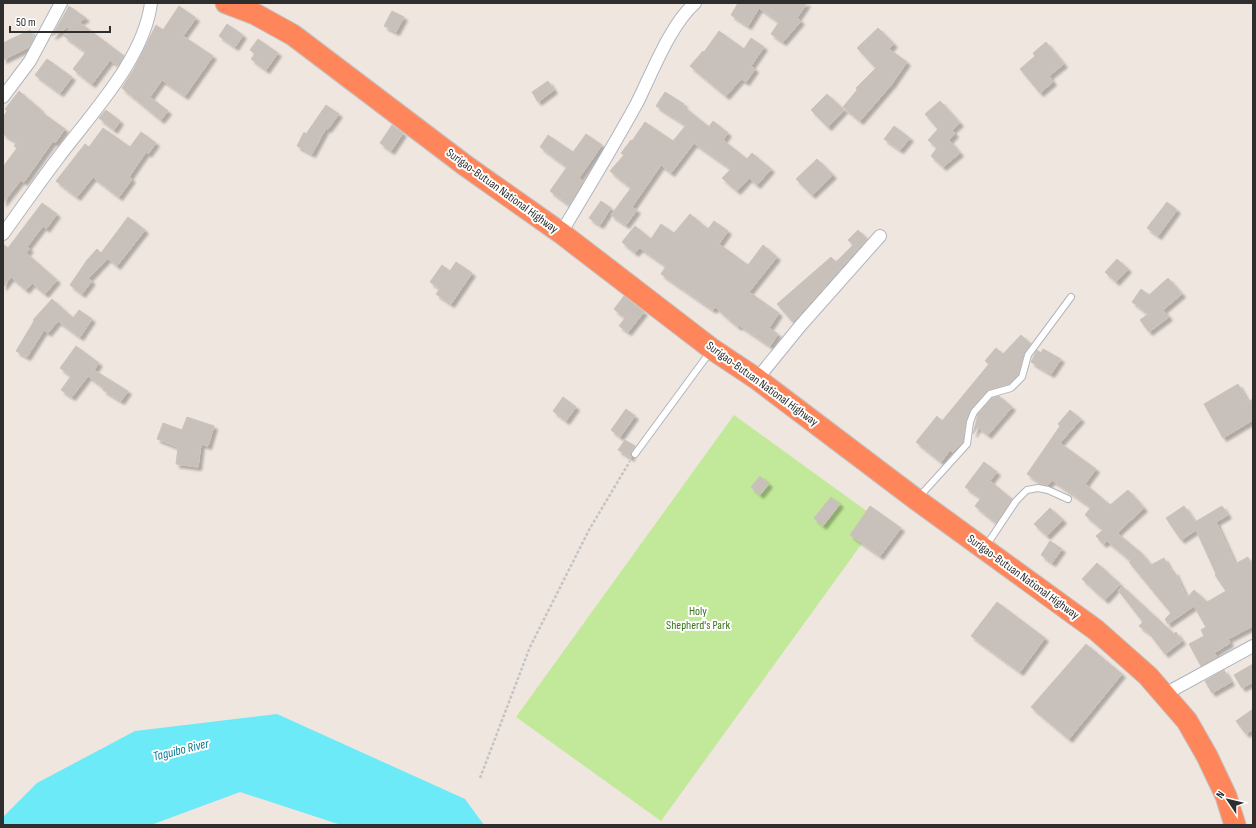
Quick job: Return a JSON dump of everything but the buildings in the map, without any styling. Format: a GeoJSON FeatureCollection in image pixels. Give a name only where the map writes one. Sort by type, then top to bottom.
{"type":"FeatureCollection","features":[{"type":"Feature","properties":{"kind":"highway","name":"Surigao-Butuan National Highway"},"geometry":{"type":"LineString","coordinates":[[226,3],[255,14],[293,35],[466,166],[561,233],[712,349],[757,379],[916,500],[1096,630],[1148,676],[1165,694],[1196,736],[1226,796],[1235,825]]}},
{"type":"Feature","properties":{"kind":"street"},"geometry":{"type":"LineString","coordinates":[[3,97],[30,62],[60,3]]}},
{"type":"Feature","properties":{"kind":"street"},"geometry":{"type":"LineString","coordinates":[[3,234],[110,90],[130,60],[141,38],[151,3]]}},
{"type":"Feature","properties":{"kind":"street"},"geometry":{"type":"LineString","coordinates":[[561,233],[610,151],[667,43],[689,9],[695,3]]}},
{"type":"Feature","properties":{"kind":"street"},"geometry":{"type":"LineString","coordinates":[[757,379],[801,325],[880,236]]}},
{"type":"Feature","properties":{"kind":"street"},"geometry":{"type":"LineString","coordinates":[[1165,694],[1253,646]]}},
{"type":"Feature","properties":{"kind":"lane"},"geometry":{"type":"LineString","coordinates":[[916,500],[967,444],[970,422],[974,412],[990,394],[1011,388],[1022,377],[1028,355],[1071,297]]}},
{"type":"Feature","properties":{"kind":"lane"},"geometry":{"type":"LineString","coordinates":[[634,454],[712,349]]}},
{"type":"Feature","properties":{"kind":"lane"},"geometry":{"type":"LineString","coordinates":[[984,549],[1016,501],[1027,490],[1038,488],[1048,490],[1068,499]]}},
{"type":"Feature","properties":{"kind":"path"},"geometry":{"type":"LineString","coordinates":[[480,778],[530,647],[589,530],[634,454]]}},
{"type":"Feature","properties":{"kind":"green space","name":"Holy Shepherd's Park"},"geometry":{"type":"Polygon","coordinates":[[[734,415],[879,520],[661,821],[516,717],[734,415]]]}},
{"type":"Feature","properties":{"kind":"water","name":"Taguibo River"},"geometry":{"type":"Polygon","coordinates":[[[277,714],[465,799],[484,825],[341,825],[240,792],[151,825],[3,825],[3,817],[37,783],[135,731],[277,714]]]}}]}
